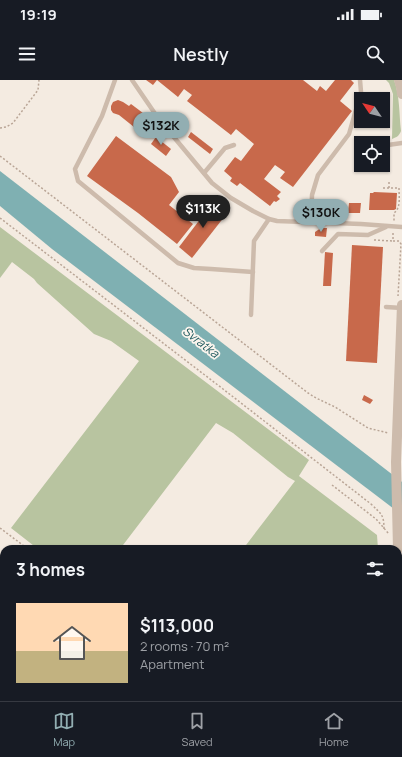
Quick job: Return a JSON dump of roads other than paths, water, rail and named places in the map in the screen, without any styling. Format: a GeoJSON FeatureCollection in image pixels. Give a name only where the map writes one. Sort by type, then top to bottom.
{"type":"FeatureCollection","features":[{"type":"Feature","properties":{"kind":"street"},"geometry":{"type":"LineString","coordinates":[[399,80],[402,94]]}},
{"type":"Feature","properties":{"kind":"street"},"geometry":{"type":"LineString","coordinates":[[398,545],[396,462],[401,307]]}},
{"type":"Feature","properties":{"kind":"lane"},"geometry":{"type":"LineString","coordinates":[[115,80],[102,116],[75,169],[78,181],[178,263],[194,268],[253,272]]}},
{"type":"Feature","properties":{"kind":"lane"},"geometry":{"type":"LineString","coordinates":[[132,80],[158,118],[212,183],[231,198],[253,211],[269,219],[277,221],[402,227]]}},
{"type":"Feature","properties":{"kind":"lane"},"geometry":{"type":"LineString","coordinates":[[311,222],[312,196],[318,175],[349,134],[361,92],[360,80]]}},
{"type":"Feature","properties":{"kind":"lane"},"geometry":{"type":"LineString","coordinates":[[390,145],[402,143]]}},
{"type":"Feature","properties":{"kind":"lane"},"geometry":{"type":"LineString","coordinates":[[204,173],[225,148],[234,145]]}},
{"type":"Feature","properties":{"kind":"lane"},"geometry":{"type":"LineString","coordinates":[[251,315],[254,241],[269,219]]}},
{"type":"Feature","properties":{"kind":"lane"},"geometry":{"type":"LineString","coordinates":[[322,251],[338,234],[368,235],[387,226]]}},
{"type":"Feature","properties":{"kind":"lane"},"geometry":{"type":"LineString","coordinates":[[386,307],[401,307]]}},
{"type":"Feature","properties":{"kind":"water","name":"Svratka"},"geometry":{"type":"Polygon","coordinates":[[[0,171],[402,482],[402,515],[52,249],[0,206],[0,171]]]}}]}
